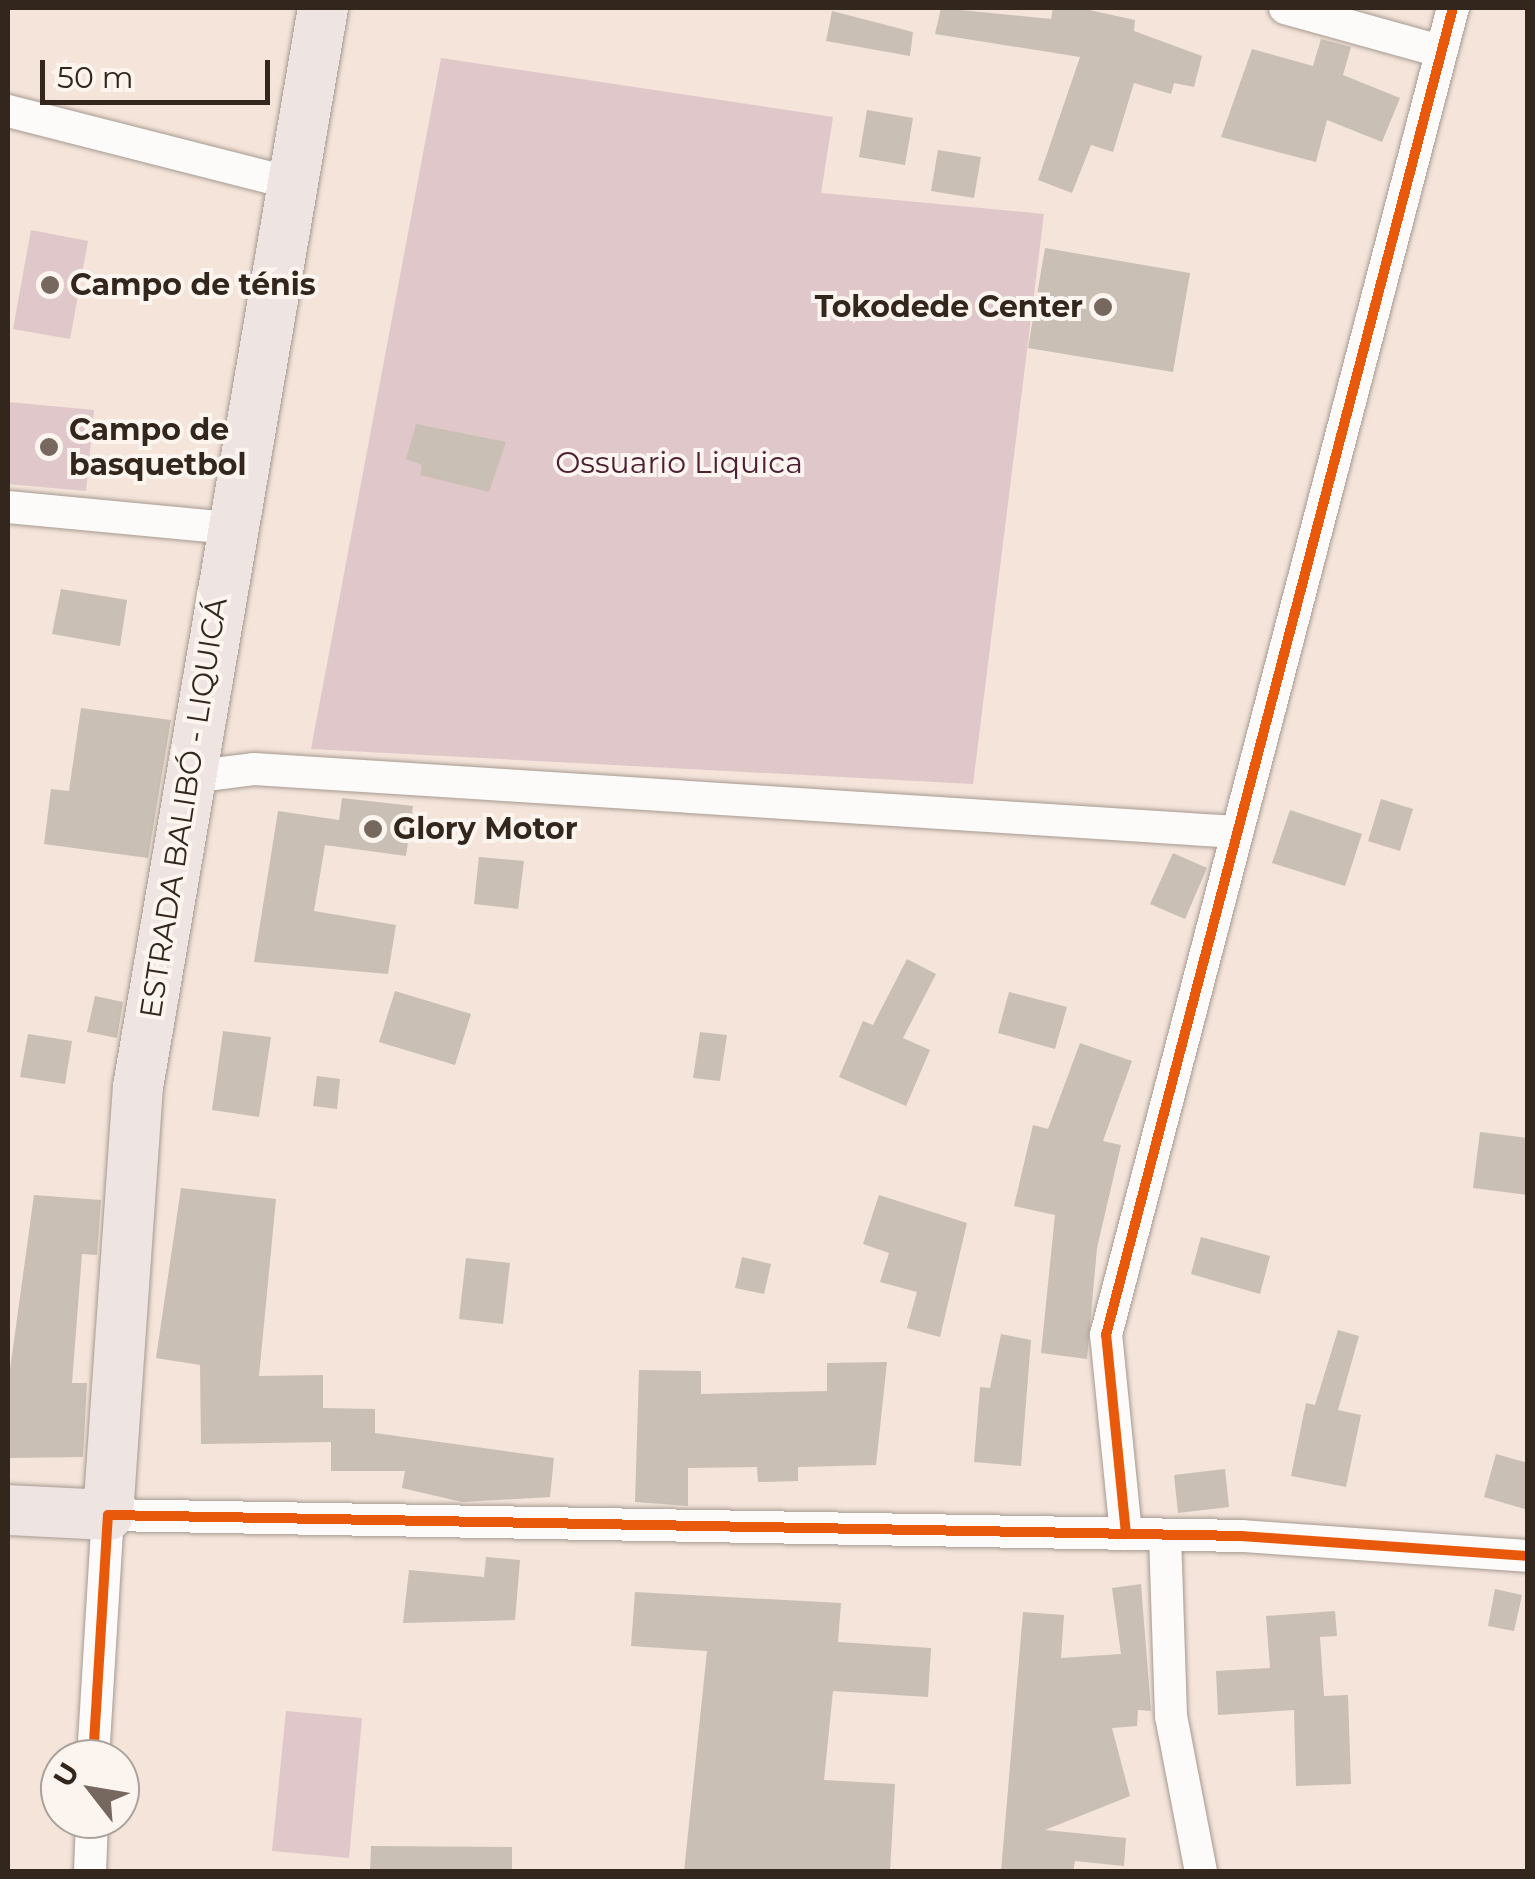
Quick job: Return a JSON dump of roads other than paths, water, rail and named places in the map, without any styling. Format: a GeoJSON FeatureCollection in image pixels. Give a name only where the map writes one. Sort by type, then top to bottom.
{"type":"FeatureCollection","features":[{"type":"Feature","properties":{"kind":"main road","name":"ESTRADA BALIBÓ - LIQUICÁ"},"geometry":{"type":"LineString","coordinates":[[108,1515],[138,1087],[323,8]]}},
{"type":"Feature","properties":{"kind":"main road"},"geometry":{"type":"LineString","coordinates":[[8,1510],[108,1515]]}},
{"type":"Feature","properties":{"kind":"street"},"geometry":{"type":"LineString","coordinates":[[1284,8],[1440,51]]}},
{"type":"Feature","properties":{"kind":"street"},"geometry":{"type":"LineString","coordinates":[[1126,1534],[1106,1335],[1454,8]]}},
{"type":"Feature","properties":{"kind":"street"},"geometry":{"type":"LineString","coordinates":[[8,110],[291,183]]}},
{"type":"Feature","properties":{"kind":"street"},"geometry":{"type":"LineString","coordinates":[[8,507],[231,528]]}},
{"type":"Feature","properties":{"kind":"street"},"geometry":{"type":"LineString","coordinates":[[190,777],[254,769],[1236,832]]}},
{"type":"Feature","properties":{"kind":"street"},"geometry":{"type":"LineString","coordinates":[[94,1739],[108,1515],[1164,1534],[1528,1556]]}},
{"type":"Feature","properties":{"kind":"street"},"geometry":{"type":"LineString","coordinates":[[1164,1534],[1171,1716],[1202,1872]]}},
{"type":"Feature","properties":{"kind":"street"},"geometry":{"type":"LineString","coordinates":[[90,1872],[91,1839]]}},
{"type":"Feature","properties":{"kind":"place","name":"Campo de ténis"},"geometry":{"type":"Point","coordinates":[50,285]}},
{"type":"Feature","properties":{"kind":"place","name":"Tokodede Center"},"geometry":{"type":"Point","coordinates":[1103,307]}},
{"type":"Feature","properties":{"kind":"place","name":"Campo de basquetbol"},"geometry":{"type":"Point","coordinates":[49,447]}},
{"type":"Feature","properties":{"kind":"place","name":"Glory Motor"},"geometry":{"type":"Point","coordinates":[373,829]}},
{"type":"Feature","properties":{"kind":"park label","name":"Ossuario Liquica"},"geometry":{"type":"Point","coordinates":[679,463]}}]}
